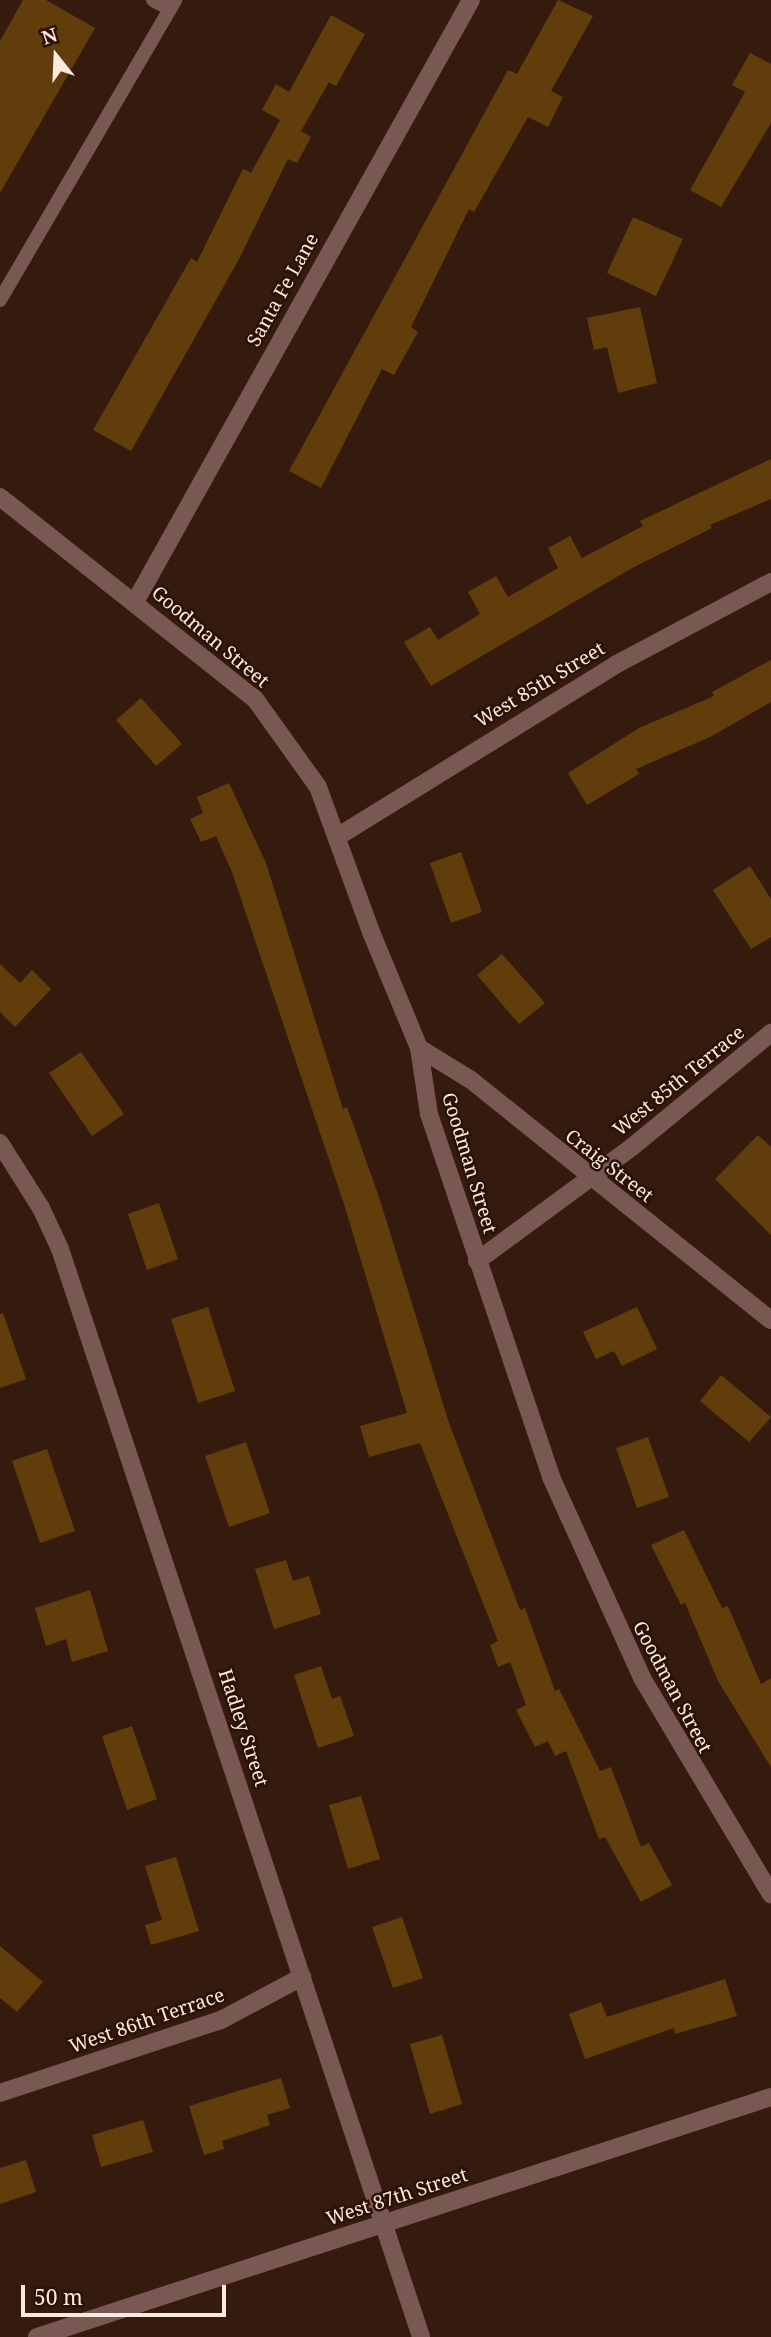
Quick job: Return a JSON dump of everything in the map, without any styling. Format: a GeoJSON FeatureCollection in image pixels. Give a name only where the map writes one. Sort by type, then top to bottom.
{"type":"FeatureCollection","features":[{"type":"Feature","properties":{"kind":"street","name":"Santa Fe Lane"},"geometry":{"type":"LineString","coordinates":[[135,602],[471,0]]}},
{"type":"Feature","properties":{"kind":"street","name":"Goodman Street"},"geometry":{"type":"LineString","coordinates":[[0,497],[235,682],[278,727],[318,787],[419,1048],[429,1114],[531,1424],[607,1608],[687,1760],[771,1894]]}},
{"type":"Feature","properties":{"kind":"street","name":"West 85th Street"},"geometry":{"type":"LineString","coordinates":[[337,837],[615,665],[771,582]]}},
{"type":"Feature","properties":{"kind":"street","name":"West 85th Terrace"},"geometry":{"type":"LineString","coordinates":[[477,1261],[589,1178],[771,1033]]}},
{"type":"Feature","properties":{"kind":"street","name":"Craig Street"},"geometry":{"type":"LineString","coordinates":[[419,1048],[471,1080],[589,1178],[771,1320]]}},
{"type":"Feature","properties":{"kind":"street","name":"Hadley Street"},"geometry":{"type":"LineString","coordinates":[[0,1143],[41,1208],[60,1249],[421,2337]]}},
{"type":"Feature","properties":{"kind":"street","name":"West 86th Terrace"},"geometry":{"type":"LineString","coordinates":[[0,2093],[221,2020],[302,1977]]}},
{"type":"Feature","properties":{"kind":"street","name":"West 87th Street"},"geometry":{"type":"LineString","coordinates":[[37,2337],[771,2097]]}},
{"type":"Feature","properties":{"kind":"lane"},"geometry":{"type":"LineString","coordinates":[[0,300],[172,5],[153,0]]}},
{"type":"Feature","properties":{"kind":"building"},"geometry":{"type":"Polygon","coordinates":[[[23,0],[46,0],[95,28],[0,193],[0,41],[23,0]]]}},
{"type":"Feature","properties":{"kind":"building"},"geometry":{"type":"Polygon","coordinates":[[[558,0],[593,16],[551,91],[563,97],[548,127],[528,117],[474,212],[469,209],[411,327],[418,332],[394,375],[382,369],[321,488],[289,471],[508,70],[517,74],[558,0]]]}},
{"type":"Feature","properties":{"kind":"building"},"geometry":{"type":"Polygon","coordinates":[[[331,15],[365,34],[336,86],[329,82],[301,131],[311,137],[297,163],[288,159],[239,259],[131,451],[93,430],[191,258],[197,262],[243,169],[251,173],[280,120],[262,110],[276,84],[289,92],[331,15]]]}},
{"type":"Feature","properties":{"kind":"building"},"geometry":{"type":"Polygon","coordinates":[[[750,53],[771,64],[771,123],[721,207],[690,190],[745,92],[732,85],[750,53]]]}},
{"type":"Feature","properties":{"kind":"building"},"geometry":{"type":"Polygon","coordinates":[[[633,217],[683,239],[656,296],[607,273],[633,217]]]}},
{"type":"Feature","properties":{"kind":"building"},"geometry":{"type":"Polygon","coordinates":[[[640,307],[657,383],[618,393],[607,347],[594,350],[587,318],[640,307]]]}},
{"type":"Feature","properties":{"kind":"building"},"geometry":{"type":"Polygon","coordinates":[[[771,459],[771,499],[710,525],[712,528],[632,568],[431,686],[404,642],[430,627],[438,640],[480,614],[468,592],[496,576],[508,597],[558,568],[548,548],[570,536],[582,558],[643,526],[640,521],[771,459]]]}},
{"type":"Feature","properties":{"kind":"building"},"geometry":{"type":"Polygon","coordinates":[[[771,660],[771,702],[710,737],[636,769],[639,774],[587,805],[568,773],[639,728],[714,696],[712,692],[771,660]]]}},
{"type":"Feature","properties":{"kind":"building"},"geometry":{"type":"Polygon","coordinates":[[[141,698],[182,744],[156,766],[116,720],[141,698]]]}},
{"type":"Feature","properties":{"kind":"building"},"geometry":{"type":"Polygon","coordinates":[[[229,783],[266,863],[343,1109],[347,1107],[379,1197],[449,1423],[520,1610],[525,1608],[555,1691],[559,1689],[600,1771],[611,1767],[641,1847],[649,1843],[672,1885],[641,1902],[605,1837],[599,1839],[566,1751],[555,1756],[548,1741],[535,1747],[516,1710],[526,1705],[510,1662],[498,1667],[490,1645],[498,1641],[420,1443],[369,1457],[360,1426],[407,1413],[344,1204],[232,872],[216,836],[201,842],[190,819],[203,813],[197,797],[229,783]]]}},
{"type":"Feature","properties":{"kind":"building"},"geometry":{"type":"Polygon","coordinates":[[[461,852],[482,912],[451,923],[430,863],[461,852]]]}},
{"type":"Feature","properties":{"kind":"building"},"geometry":{"type":"Polygon","coordinates":[[[750,866],[771,899],[771,937],[751,949],[713,890],[750,866]]]}},
{"type":"Feature","properties":{"kind":"building"},"geometry":{"type":"Polygon","coordinates":[[[502,954],[545,1003],[519,1024],[477,975],[502,954]]]}},
{"type":"Feature","properties":{"kind":"building"},"geometry":{"type":"Polygon","coordinates":[[[0,964],[20,983],[32,970],[51,989],[15,1027],[0,1012],[0,964]]]}},
{"type":"Feature","properties":{"kind":"building"},"geometry":{"type":"Polygon","coordinates":[[[81,1052],[124,1114],[92,1136],[49,1073],[81,1052]]]}},
{"type":"Feature","properties":{"kind":"building"},"geometry":{"type":"Polygon","coordinates":[[[758,1135],[771,1147],[771,1235],[715,1179],[758,1135]]]}},
{"type":"Feature","properties":{"kind":"building"},"geometry":{"type":"Polygon","coordinates":[[[159,1203],[178,1259],[147,1270],[128,1214],[159,1203]]]}},
{"type":"Feature","properties":{"kind":"building"},"geometry":{"type":"Polygon","coordinates":[[[208,1307],[235,1391],[198,1403],[171,1319],[208,1307]]]}},
{"type":"Feature","properties":{"kind":"building"},"geometry":{"type":"Polygon","coordinates":[[[637,1307],[657,1349],[622,1366],[614,1351],[596,1359],[583,1332],[637,1307]]]}},
{"type":"Feature","properties":{"kind":"building"},"geometry":{"type":"Polygon","coordinates":[[[3,1313],[26,1379],[0,1388],[0,1314],[3,1313]]]}},
{"type":"Feature","properties":{"kind":"building"},"geometry":{"type":"Polygon","coordinates":[[[721,1375],[771,1417],[749,1442],[700,1401],[721,1375]]]}},
{"type":"Feature","properties":{"kind":"building"},"geometry":{"type":"Polygon","coordinates":[[[648,1437],[669,1497],[637,1508],[616,1448],[648,1437]]]}},
{"type":"Feature","properties":{"kind":"building"},"geometry":{"type":"Polygon","coordinates":[[[246,1442],[270,1513],[229,1527],[205,1456],[246,1442]]]}},
{"type":"Feature","properties":{"kind":"building"},"geometry":{"type":"Polygon","coordinates":[[[47,1449],[75,1531],[40,1543],[12,1461],[47,1449]]]}},
{"type":"Feature","properties":{"kind":"building"},"geometry":{"type":"Polygon","coordinates":[[[684,1530],[722,1608],[728,1606],[761,1684],[771,1678],[771,1767],[718,1681],[685,1603],[681,1605],[651,1545],[684,1530]]]}},
{"type":"Feature","properties":{"kind":"building"},"geometry":{"type":"Polygon","coordinates":[[[286,1560],[293,1581],[309,1576],[321,1614],[274,1629],[255,1569],[286,1560]]]}},
{"type":"Feature","properties":{"kind":"building"},"geometry":{"type":"Polygon","coordinates":[[[90,1590],[108,1651],[72,1662],[66,1639],[46,1646],[35,1608],[90,1590]]]}},
{"type":"Feature","properties":{"kind":"building"},"geometry":{"type":"Polygon","coordinates":[[[321,1666],[332,1699],[340,1696],[354,1736],[318,1748],[294,1675],[321,1666]]]}},
{"type":"Feature","properties":{"kind":"building"},"geometry":{"type":"Polygon","coordinates":[[[132,1726],[157,1799],[127,1810],[102,1736],[132,1726]]]}},
{"type":"Feature","properties":{"kind":"building"},"geometry":{"type":"Polygon","coordinates":[[[361,1796],[380,1859],[348,1869],[329,1805],[361,1796]]]}},
{"type":"Feature","properties":{"kind":"building"},"geometry":{"type":"Polygon","coordinates":[[[176,1857],[199,1931],[151,1945],[145,1925],[162,1920],[145,1866],[176,1857]]]}},
{"type":"Feature","properties":{"kind":"building"},"geometry":{"type":"Polygon","coordinates":[[[402,1917],[423,1978],[393,1988],[372,1927],[402,1917]]]}},
{"type":"Feature","properties":{"kind":"building"},"geometry":{"type":"Polygon","coordinates":[[[0,1946],[43,1982],[17,2012],[0,1998],[0,1946]]]}},
{"type":"Feature","properties":{"kind":"building"},"geometry":{"type":"Polygon","coordinates":[[[725,1979],[737,2016],[675,2034],[674,2028],[585,2059],[569,2014],[601,2002],[607,2017],[725,1979]]]}},
{"type":"Feature","properties":{"kind":"building"},"geometry":{"type":"Polygon","coordinates":[[[442,2035],[462,2104],[430,2114],[410,2044],[442,2035]]]}},
{"type":"Feature","properties":{"kind":"building"},"geometry":{"type":"Polygon","coordinates":[[[281,2078],[290,2108],[267,2115],[270,2125],[222,2141],[224,2149],[204,2155],[189,2106],[281,2078]]]}},
{"type":"Feature","properties":{"kind":"building"},"geometry":{"type":"Polygon","coordinates":[[[143,2120],[153,2152],[101,2167],[92,2135],[143,2120]]]}},
{"type":"Feature","properties":{"kind":"building"},"geometry":{"type":"Polygon","coordinates":[[[26,2160],[36,2192],[0,2204],[0,2168],[26,2160]]]}}]}
